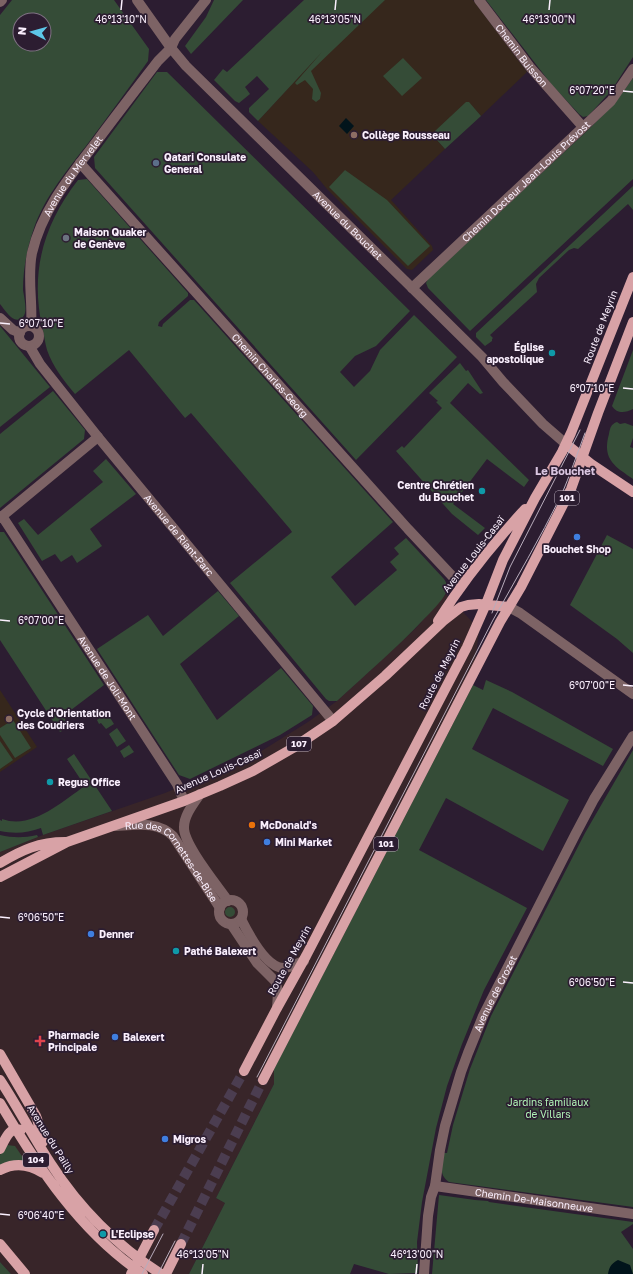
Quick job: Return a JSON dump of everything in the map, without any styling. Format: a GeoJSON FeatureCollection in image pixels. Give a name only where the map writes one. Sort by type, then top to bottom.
{"type":"FeatureCollection","features":[{"type":"Feature","properties":{"kind":"main road","name":"Route de Meyrin"},"geometry":{"type":"LineString","coordinates":[[244,1071],[304,961],[467,647],[488,604],[500,566],[535,498],[566,444],[633,277]]}},
{"type":"Feature","properties":{"kind":"main road","name":"101"},"geometry":{"type":"LineString","coordinates":[[263,1080],[509,607],[566,501],[633,322]]}},
{"type":"Feature","properties":{"kind":"main road"},"geometry":{"type":"LineString","coordinates":[[566,444],[583,458],[633,492]]}},
{"type":"Feature","properties":{"kind":"main road","name":"Avenue Louis-Casaï"},"geometry":{"type":"LineString","coordinates":[[434,628],[465,581],[503,533],[535,498]]}},
{"type":"Feature","properties":{"kind":"main road","name":"Avenue Louis-Casaï"},"geometry":{"type":"LineString","coordinates":[[0,877],[67,842],[184,801],[220,786],[265,764],[293,748],[333,721],[385,676],[434,628],[461,607],[472,604],[488,604],[509,607]]}},
{"type":"Feature","properties":{"kind":"main road","name":"Avenue Louis-Casaï"},"geometry":{"type":"LineString","coordinates":[[0,863],[42,843],[67,842]]}},
{"type":"Feature","properties":{"kind":"main road","name":"104"},"geometry":{"type":"LineString","coordinates":[[0,1054],[36,1116],[38,1122],[38,1134],[49,1154],[48,1160]]}},
{"type":"Feature","properties":{"kind":"main road","name":"Avenue du Pailly"},"geometry":{"type":"LineString","coordinates":[[0,1080],[48,1160],[73,1196],[79,1211]]}},
{"type":"Feature","properties":{"kind":"main road","name":"104"},"geometry":{"type":"LineString","coordinates":[[0,1103],[15,1129],[45,1174],[79,1211],[109,1248],[143,1274]]}},
{"type":"Feature","properties":{"kind":"main road"},"geometry":{"type":"LineString","coordinates":[[0,1149],[7,1135],[15,1129],[23,1130],[37,1150],[48,1160]]}},
{"type":"Feature","properties":{"kind":"main road"},"geometry":{"type":"LineString","coordinates":[[0,1170],[12,1165],[23,1165],[36,1169],[45,1174]]}},
{"type":"Feature","properties":{"kind":"main road","name":"104"},"geometry":{"type":"LineString","coordinates":[[79,1211],[140,1260],[160,1274]]}},
{"type":"Feature","properties":{"kind":"main road"},"geometry":{"type":"LineString","coordinates":[[131,1274],[154,1230]]}},
{"type":"Feature","properties":{"kind":"main road"},"geometry":{"type":"LineString","coordinates":[[0,1244],[25,1274]]}},
{"type":"Feature","properties":{"kind":"main road"},"geometry":{"type":"LineString","coordinates":[[166,1274],[181,1244]]}},
{"type":"Feature","properties":{"kind":"street","name":"Avenue du Bouchet"},"geometry":{"type":"LineString","coordinates":[[137,0],[171,48],[186,66],[482,357],[503,382],[543,424],[566,444]]}},
{"type":"Feature","properties":{"kind":"street","name":"Avenue du Mervelet"},"geometry":{"type":"LineString","coordinates":[[31,326],[32,314],[30,277],[32,254],[42,221],[56,195],[158,61],[171,48],[175,39],[206,0]]}},
{"type":"Feature","properties":{"kind":"street","name":"Chemin Buisson"},"geometry":{"type":"LineString","coordinates":[[479,0],[530,67],[583,127]]}},
{"type":"Feature","properties":{"kind":"street","name":"Chemin Docteur Jean-Louis Prévost"},"geometry":{"type":"LineString","coordinates":[[412,288],[611,101],[633,68]]}},
{"type":"Feature","properties":{"kind":"street","name":"Chemin Charles-Georg"},"geometry":{"type":"LineString","coordinates":[[80,163],[408,529],[453,577],[458,580],[465,581]]}},
{"type":"Feature","properties":{"kind":"street"},"geometry":{"type":"LineString","coordinates":[[0,318],[13,330],[20,333]]}},
{"type":"Feature","properties":{"kind":"street"},"geometry":{"type":"LineString","coordinates":[[31,326],[38,330],[40,336],[38,343],[30,347],[25,346],[20,341],[20,333],[25,327],[31,326]]}},
{"type":"Feature","properties":{"kind":"street","name":"Avenue de Riant-Parc"},"geometry":{"type":"LineString","coordinates":[[30,347],[40,364],[98,437],[333,721]]}},
{"type":"Feature","properties":{"kind":"street","name":"Avenue de Joli-Mont"},"geometry":{"type":"LineString","coordinates":[[98,437],[1,517],[177,784],[184,801]]}},
{"type":"Feature","properties":{"kind":"street"},"geometry":{"type":"LineString","coordinates":[[509,607],[520,613],[633,694]]}},
{"type":"Feature","properties":{"kind":"street","name":"Avenue de Crozet"},"geometry":{"type":"LineString","coordinates":[[424,1274],[428,1216],[431,1197],[435,1186],[445,1126],[460,1072],[483,1016],[594,799],[633,736]]}},
{"type":"Feature","properties":{"kind":"street","name":"Rue des Cornettes-de-Bise"},"geometry":{"type":"LineString","coordinates":[[200,794],[186,819],[184,832],[193,851],[228,901]]}},
{"type":"Feature","properties":{"kind":"street","name":"Rue des Cornettes-de-Bise"},"geometry":{"type":"LineString","coordinates":[[116,826],[152,825],[168,832],[173,836],[220,908]]}},
{"type":"Feature","properties":{"kind":"street","name":"Rue des Cornettes-de-Bise"},"geometry":{"type":"LineString","coordinates":[[277,1008],[278,993],[276,982],[257,963],[231,924],[226,923],[220,918],[219,912],[223,903],[235,901],[240,904],[243,910],[241,919],[271,964],[286,968],[304,961]]}},
{"type":"Feature","properties":{"kind":"street"},"geometry":{"type":"LineString","coordinates":[[231,924],[237,923],[241,919]]}},
{"type":"Feature","properties":{"kind":"street","name":"Chemin De-Maisonneuve"},"geometry":{"type":"LineString","coordinates":[[435,1186],[633,1214]]}},
{"type":"Feature","properties":{"kind":"shaded area","name":"Collège Rousseau"},"geometry":{"type":"Polygon","coordinates":[[[369,0],[473,0],[527,72],[481,116],[469,103],[436,139],[445,149],[391,200],[432,246],[433,250],[412,270],[407,269],[327,189],[313,172],[258,121],[369,0]]]}},
{"type":"Feature","properties":{"kind":"shaded area"},"geometry":{"type":"Polygon","coordinates":[[[346,118],[354,126],[347,134],[339,126],[346,118]]]}},
{"type":"Feature","properties":{"kind":"shaded area"},"geometry":{"type":"Polygon","coordinates":[[[446,594],[479,629],[473,685],[274,1069],[274,1084],[216,1198],[225,1203],[189,1274],[11,1274],[0,1262],[0,852],[43,835],[165,793],[240,762],[263,750],[308,722],[337,701],[415,629],[446,594]]]}},
{"type":"Feature","properties":{"kind":"shaded area","name":"Cycle d'Orientation des Coudriers"},"geometry":{"type":"Polygon","coordinates":[[[0,690],[37,747],[0,772],[0,690]]]}},
{"type":"Feature","properties":{"kind":"shaded area"},"geometry":{"type":"Polygon","coordinates":[[[618,1260],[630,1265],[633,1274],[608,1274],[611,1266],[618,1260]]]}},
{"type":"Feature","properties":{"kind":"green space"},"geometry":{"type":"Polygon","coordinates":[[[12,0],[114,0],[149,49],[148,61],[58,183],[44,205],[29,243],[26,259],[23,282],[25,312],[23,317],[16,320],[7,313],[0,304],[0,15],[12,0]]]}},
{"type":"Feature","properties":{"kind":"green space"},"geometry":{"type":"Polygon","coordinates":[[[214,0],[243,0],[191,54],[185,46],[206,17],[214,0]]]}},
{"type":"Feature","properties":{"kind":"green space"},"geometry":{"type":"Polygon","coordinates":[[[304,0],[385,0],[311,71],[321,93],[320,99],[316,102],[312,99],[313,89],[305,80],[297,85],[295,83],[322,52],[258,121],[249,112],[249,108],[269,89],[257,76],[245,87],[250,94],[239,103],[235,101],[214,80],[223,69],[227,72],[304,0]]]}},
{"type":"Feature","properties":{"kind":"green space"},"geometry":{"type":"Polygon","coordinates":[[[486,0],[633,0],[633,57],[611,91],[588,116],[583,117],[552,85],[486,0]]]}},
{"type":"Feature","properties":{"kind":"green space"},"geometry":{"type":"Polygon","coordinates":[[[403,58],[422,78],[402,96],[383,76],[403,58]]]}},
{"type":"Feature","properties":{"kind":"green space"},"geometry":{"type":"Polygon","coordinates":[[[157,72],[167,72],[410,311],[376,346],[355,356],[340,372],[354,387],[370,371],[380,350],[414,315],[457,357],[356,460],[95,168],[94,157],[157,72]]]}},
{"type":"Feature","properties":{"kind":"green space"},"geometry":{"type":"Polygon","coordinates":[[[633,78],[633,179],[470,331],[428,288],[426,283],[428,279],[587,131],[614,104],[633,78]]]}},
{"type":"Feature","properties":{"kind":"green space"},"geometry":{"type":"Polygon","coordinates":[[[466,102],[469,102],[481,116],[445,149],[436,139],[435,131],[466,102]]]}},
{"type":"Feature","properties":{"kind":"green space"},"geometry":{"type":"Polygon","coordinates":[[[345,170],[387,200],[430,246],[408,266],[329,187],[345,170]]]}},
{"type":"Feature","properties":{"kind":"green space"},"geometry":{"type":"Polygon","coordinates":[[[87,179],[188,293],[188,296],[159,322],[158,326],[162,327],[163,324],[190,300],[194,300],[393,522],[331,577],[355,606],[397,570],[390,562],[399,554],[394,548],[406,538],[446,582],[446,593],[433,610],[392,651],[337,701],[329,701],[326,699],[230,583],[292,532],[290,529],[191,413],[185,418],[129,350],[75,394],[59,374],[49,356],[39,306],[39,267],[43,249],[56,214],[78,180],[87,179]]]}},
{"type":"Feature","properties":{"kind":"green space"},"geometry":{"type":"Polygon","coordinates":[[[633,186],[633,210],[628,204],[578,249],[574,248],[569,250],[539,278],[536,284],[537,292],[490,335],[493,338],[492,341],[485,346],[476,337],[476,333],[633,186]]]}},
{"type":"Feature","properties":{"kind":"green space"},"geometry":{"type":"Polygon","coordinates":[[[0,326],[50,387],[0,427],[0,326]]]}},
{"type":"Feature","properties":{"kind":"green space"},"geometry":{"type":"Polygon","coordinates":[[[633,350],[633,409],[619,412],[612,406],[633,350]]]}},
{"type":"Feature","properties":{"kind":"green space"},"geometry":{"type":"Polygon","coordinates":[[[460,363],[466,371],[468,370],[483,393],[480,394],[468,383],[450,403],[529,480],[524,487],[487,459],[453,504],[485,528],[478,535],[452,514],[396,451],[402,446],[404,448],[442,408],[436,402],[438,401],[429,393],[460,363]]]}},
{"type":"Feature","properties":{"kind":"green space"},"geometry":{"type":"Polygon","coordinates":[[[53,391],[85,430],[84,439],[0,508],[0,434],[53,391]]]}},
{"type":"Feature","properties":{"kind":"green space"},"geometry":{"type":"Polygon","coordinates":[[[617,422],[620,424],[625,423],[633,426],[633,438],[630,447],[633,448],[633,479],[615,466],[611,461],[607,450],[610,430],[612,425],[617,422]]]}},
{"type":"Feature","properties":{"kind":"green space"},"geometry":{"type":"Polygon","coordinates":[[[106,459],[136,494],[90,529],[102,546],[77,563],[72,555],[61,562],[55,554],[42,561],[18,523],[24,519],[38,535],[103,482],[93,471],[106,459]]]}},
{"type":"Feature","properties":{"kind":"green space"},"geometry":{"type":"Polygon","coordinates":[[[0,532],[4,532],[104,685],[67,713],[62,731],[60,732],[0,640],[0,532]]]}},
{"type":"Feature","properties":{"kind":"green space"},"geometry":{"type":"Polygon","coordinates":[[[607,535],[633,549],[633,653],[617,639],[570,605],[607,535]]]}},
{"type":"Feature","properties":{"kind":"green space"},"geometry":{"type":"Polygon","coordinates":[[[218,591],[239,616],[180,664],[217,720],[281,668],[313,706],[312,715],[280,735],[190,779],[179,775],[97,649],[148,615],[163,636],[218,591]]]}},
{"type":"Feature","properties":{"kind":"green space"},"geometry":{"type":"Polygon","coordinates":[[[486,680],[512,692],[613,749],[603,766],[493,708],[472,749],[569,800],[543,851],[446,798],[419,850],[527,908],[484,990],[447,1086],[436,1128],[422,1202],[417,1242],[418,1273],[389,1274],[354,1264],[350,1274],[189,1274],[225,1203],[216,1198],[274,1084],[274,1069],[473,685],[483,690],[486,680]]]}},
{"type":"Feature","properties":{"kind":"green space"},"geometry":{"type":"Polygon","coordinates":[[[107,713],[114,724],[106,729],[101,723],[99,724],[97,720],[107,713]]]}},
{"type":"Feature","properties":{"kind":"green space"},"geometry":{"type":"Polygon","coordinates":[[[13,720],[31,748],[15,758],[0,735],[0,728],[13,720]]]}},
{"type":"Feature","properties":{"kind":"green space"},"geometry":{"type":"Polygon","coordinates":[[[117,728],[126,741],[117,747],[109,734],[117,728]]]}},
{"type":"Feature","properties":{"kind":"green space"},"geometry":{"type":"Polygon","coordinates":[[[0,741],[13,760],[0,769],[0,741]]]}},
{"type":"Feature","properties":{"kind":"green space"},"geometry":{"type":"Polygon","coordinates":[[[129,745],[134,752],[124,758],[120,751],[129,745]]]}},
{"type":"Feature","properties":{"kind":"green space","name":"Jardins familiaux de Villars"},"geometry":{"type":"Polygon","coordinates":[[[633,750],[633,1207],[449,1182],[443,1176],[442,1172],[444,1153],[447,1153],[453,1125],[470,1069],[491,1016],[585,833],[633,750]]]}},
{"type":"Feature","properties":{"kind":"green space"},"geometry":{"type":"Polygon","coordinates":[[[74,754],[112,811],[43,835],[41,828],[21,832],[0,831],[0,820],[24,821],[35,818],[46,813],[85,786],[67,759],[74,754]]]}},
{"type":"Feature","properties":{"kind":"green space"},"geometry":{"type":"Polygon","coordinates":[[[0,835],[9,837],[28,837],[37,835],[38,837],[0,852],[0,835]]]}},
{"type":"Feature","properties":{"kind":"green space"},"geometry":{"type":"Polygon","coordinates":[[[230,907],[235,912],[230,917],[225,912],[230,907]]]}},
{"type":"Feature","properties":{"kind":"green space"},"geometry":{"type":"Polygon","coordinates":[[[7,1145],[15,1146],[26,1162],[0,1166],[0,1155],[7,1145]]]}},
{"type":"Feature","properties":{"kind":"green space"},"geometry":{"type":"Polygon","coordinates":[[[439,1195],[633,1222],[633,1224],[621,1232],[633,1249],[633,1274],[432,1274],[439,1195]]]}},
{"type":"Feature","properties":{"kind":"green space"},"geometry":{"type":"Polygon","coordinates":[[[0,1262],[11,1274],[0,1274],[0,1262]]]}},
{"type":"Feature","properties":{"kind":"tunnel"},"geometry":{"type":"LineString","coordinates":[[154,1230],[244,1071]]}},
{"type":"Feature","properties":{"kind":"tunnel"},"geometry":{"type":"LineString","coordinates":[[181,1244],[263,1080]]}},
{"type":"Feature","properties":{"kind":"tram line"},"geometry":{"type":"LineString","coordinates":[[492,613],[510,567],[580,430]]}},
{"type":"Feature","properties":{"kind":"tram line"},"geometry":{"type":"LineString","coordinates":[[257,1077],[493,620],[561,496],[585,433]]}},
{"type":"Feature","properties":{"kind":"tram line"},"geometry":{"type":"LineString","coordinates":[[142,1274],[163,1234]]}},
{"type":"Feature","properties":{"kind":"tram line"},"geometry":{"type":"LineString","coordinates":[[158,1274],[175,1241]]}},
{"type":"Feature","properties":{"kind":"place","name":"Collège Rousseau"},"geometry":{"type":"Point","coordinates":[354,135]}},
{"type":"Feature","properties":{"kind":"place","name":"Qatari Consulate General"},"geometry":{"type":"Point","coordinates":[156,163]}},
{"type":"Feature","properties":{"kind":"place","name":"Maison Quaker de Genève"},"geometry":{"type":"Point","coordinates":[66,238]}},
{"type":"Feature","properties":{"kind":"place","name":"Église apostolique"},"geometry":{"type":"Point","coordinates":[552,353]}},
{"type":"Feature","properties":{"kind":"place","name":"Centre Chrétien du Bouchet"},"geometry":{"type":"Point","coordinates":[482,491]}},
{"type":"Feature","properties":{"kind":"place","name":"Bouchet Shop"},"geometry":{"type":"Point","coordinates":[577,537]}},
{"type":"Feature","properties":{"kind":"place","name":"Cycle d'Orientation des Coudriers"},"geometry":{"type":"Point","coordinates":[9,719]}},
{"type":"Feature","properties":{"kind":"place","name":"Regus Office"},"geometry":{"type":"Point","coordinates":[50,782]}},
{"type":"Feature","properties":{"kind":"place","name":"McDonald's"},"geometry":{"type":"Point","coordinates":[252,825]}},
{"type":"Feature","properties":{"kind":"place","name":"Mini Market"},"geometry":{"type":"Point","coordinates":[267,842]}},
{"type":"Feature","properties":{"kind":"place","name":"Denner"},"geometry":{"type":"Point","coordinates":[91,934]}},
{"type":"Feature","properties":{"kind":"place","name":"Pathé Balexert"},"geometry":{"type":"Point","coordinates":[176,951]}},
{"type":"Feature","properties":{"kind":"place","name":"Balexert"},"geometry":{"type":"Point","coordinates":[115,1037]}},
{"type":"Feature","properties":{"kind":"place","name":"Pharmacie Principale"},"geometry":{"type":"Point","coordinates":[40,1041]}},
{"type":"Feature","properties":{"kind":"place","name":"Migros"},"geometry":{"type":"Point","coordinates":[165,1139]}},
{"type":"Feature","properties":{"kind":"place","name":"L'Eclipse"},"geometry":{"type":"Point","coordinates":[103,1234]}},
{"type":"Feature","properties":{"kind":"district","name":"Le Bouchet"},"geometry":{"type":"Point","coordinates":[565,471]}}]}
